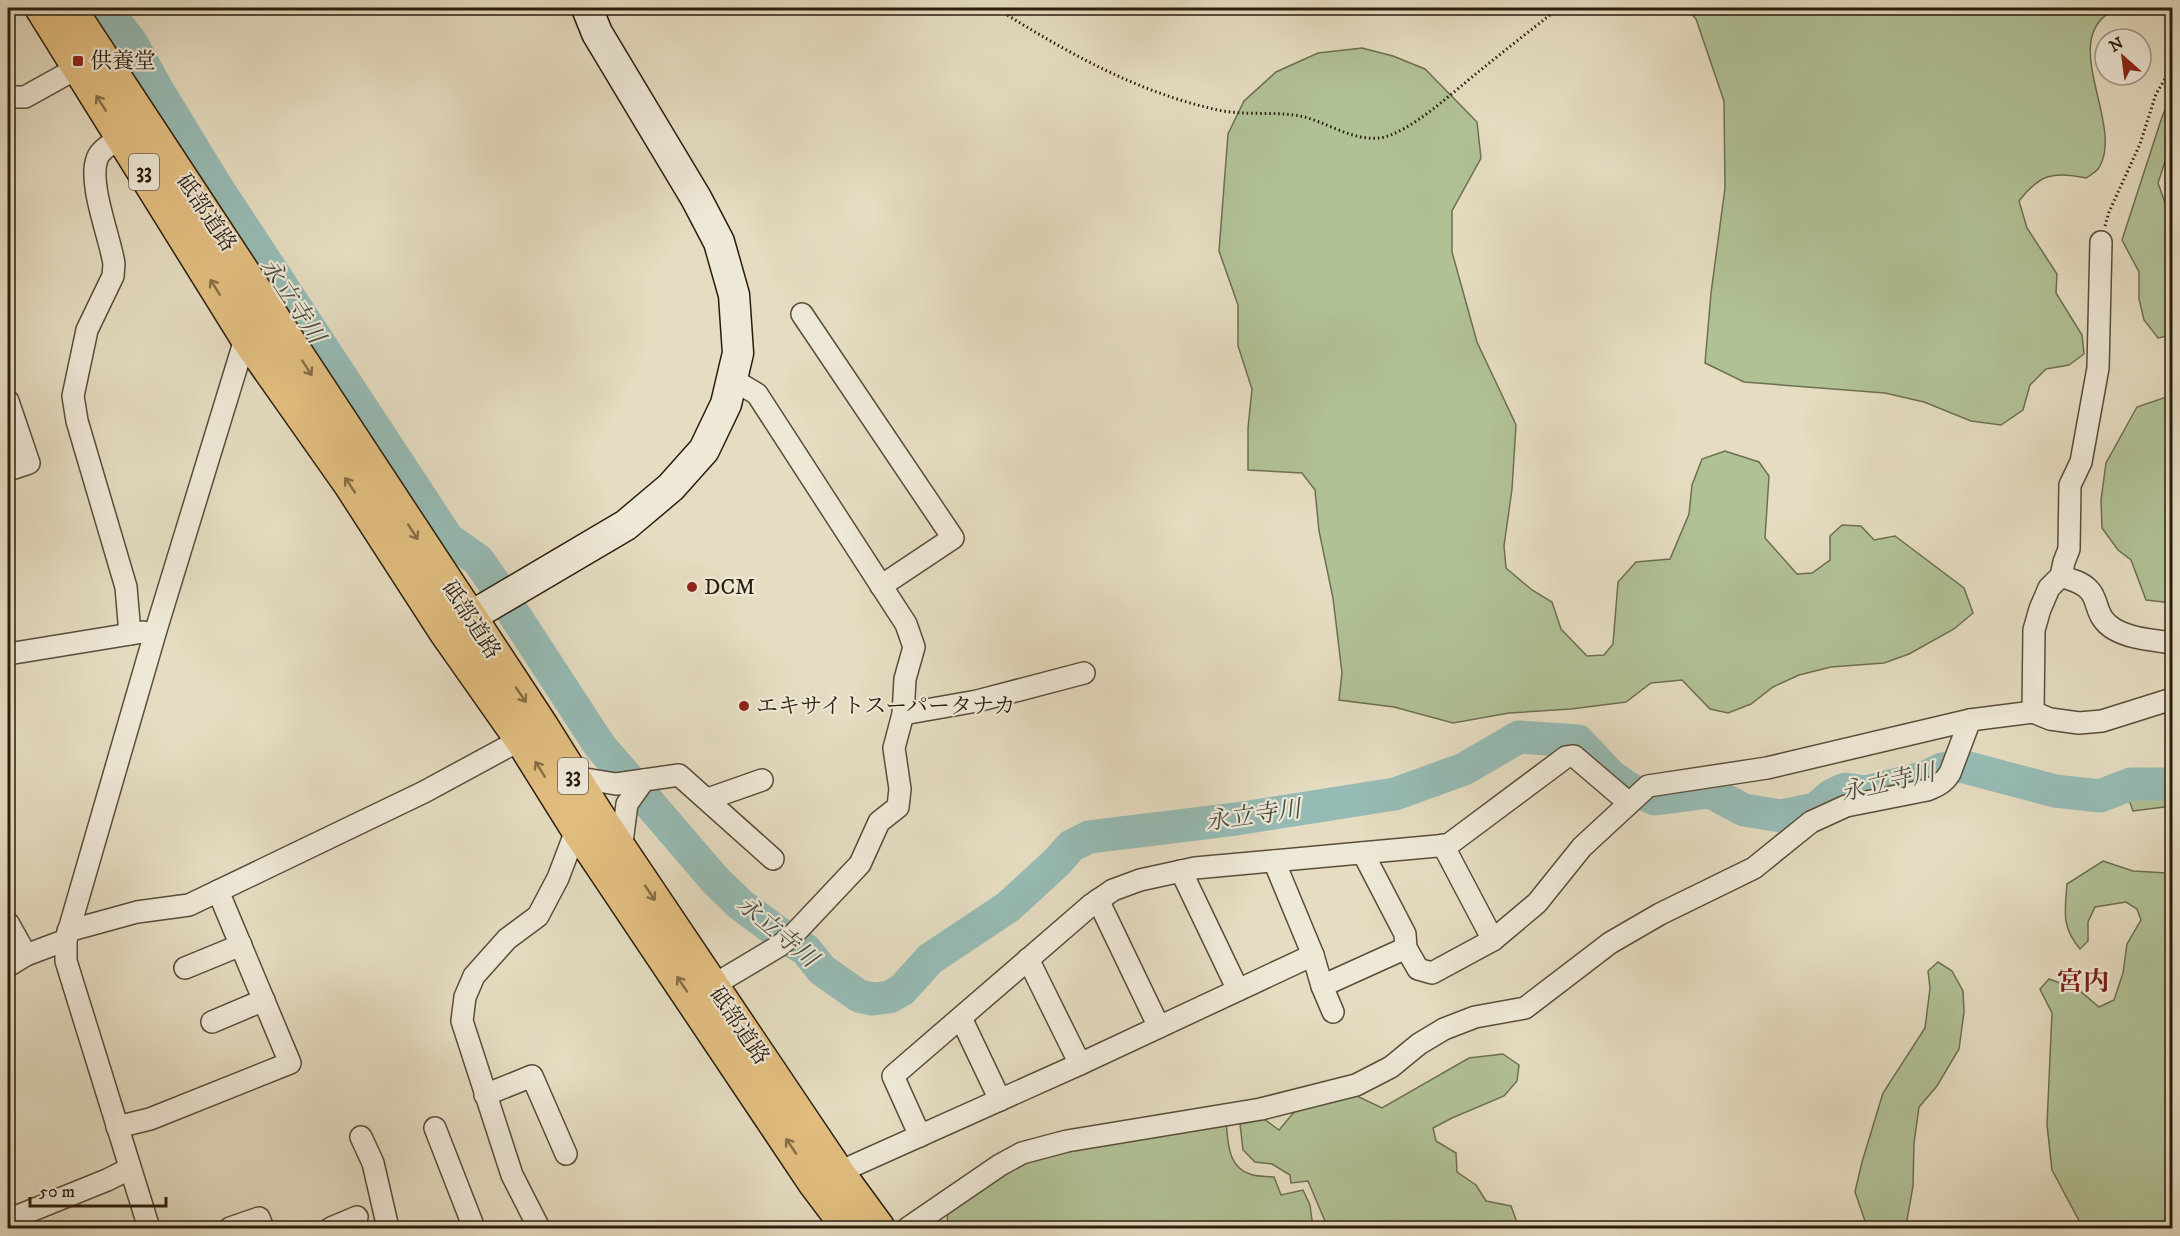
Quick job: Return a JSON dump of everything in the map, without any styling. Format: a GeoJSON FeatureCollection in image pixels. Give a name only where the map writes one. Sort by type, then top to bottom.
{"type":"FeatureCollection","features":[{"type":"Feature","properties":{"kind":"highway","name":"砥部道路"},"geometry":{"type":"LineString","coordinates":[[42,8],[79,67],[135,131],[276,319],[457,625]]}},
{"type":"Feature","properties":{"kind":"highway","name":"砥部道路"},"geometry":{"type":"LineString","coordinates":[[69,8],[246,336],[351,485],[457,625],[532,733],[587,821],[826,1177],[878,1228]]}},
{"type":"Feature","properties":{"kind":"highway","name":"砥部道路"},"geometry":{"type":"LineString","coordinates":[[532,733],[573,777],[587,821],[621,850],[712,986],[826,1177],[849,1228]]}},
{"type":"Feature","properties":{"kind":"street"},"geometry":{"type":"LineString","coordinates":[[457,625],[626,525],[671,488],[704,450],[726,404],[738,353],[734,295],[719,242],[696,198],[597,33],[587,8]]}},
{"type":"Feature","properties":{"kind":"street"},"geometry":{"type":"LineString","coordinates":[[8,97],[25,97],[79,67]]}},
{"type":"Feature","properties":{"kind":"street"},"geometry":{"type":"LineString","coordinates":[[130,634],[126,587],[77,421],[73,396],[87,330],[113,276],[114,264],[96,190],[97,159],[104,150],[135,131]]}},
{"type":"Feature","properties":{"kind":"street"},"geometry":{"type":"LineString","coordinates":[[2033,712],[2034,630],[2049,588],[2061,576],[2069,549],[2070,485],[2081,462],[2098,368],[2101,242]]}},
{"type":"Feature","properties":{"kind":"street"},"geometry":{"type":"LineString","coordinates":[[802,314],[953,538],[881,586]]}},
{"type":"Feature","properties":{"kind":"street"},"geometry":{"type":"LineString","coordinates":[[149,1228],[66,961],[67,936],[156,630],[246,336],[276,319]]}},
{"type":"Feature","properties":{"kind":"street"},"geometry":{"type":"LineString","coordinates":[[712,986],[787,940],[860,864],[879,822],[898,807],[900,789],[894,748],[903,714],[905,679],[914,647],[906,624],[757,394],[732,379]]}},
{"type":"Feature","properties":{"kind":"street"},"geometry":{"type":"LineString","coordinates":[[8,401],[29,463],[8,470]]}},
{"type":"Feature","properties":{"kind":"street"},"geometry":{"type":"LineString","coordinates":[[2061,576],[2079,582],[2091,592],[2097,612],[2112,628],[2129,636],[2172,643]]}},
{"type":"Feature","properties":{"kind":"street"},"geometry":{"type":"LineString","coordinates":[[8,654],[156,630]]}},
{"type":"Feature","properties":{"kind":"street"},"geometry":{"type":"LineString","coordinates":[[903,714],[977,701],[1084,673]]}},
{"type":"Feature","properties":{"kind":"street"},"geometry":{"type":"LineString","coordinates":[[1363,853],[1405,934],[1406,948],[1418,969],[1432,973],[1493,940],[1537,903],[1582,847],[1637,796],[1970,720],[2033,712],[2050,719],[2079,723],[2102,721],[2172,699]]}},
{"type":"Feature","properties":{"kind":"street"},"geometry":{"type":"LineString","coordinates":[[908,1228],[1000,1165],[1023,1153],[1067,1141],[1260,1109],[1356,1085],[1391,1067],[1419,1044],[1444,1029],[1475,1017],[1525,1008],[1610,943],[1660,914],[1754,867],[1811,822],[1846,806],[1938,786],[1946,780],[1950,773],[1970,720]]}},
{"type":"Feature","properties":{"kind":"street"},"geometry":{"type":"LineString","coordinates":[[8,966],[67,936],[137,912],[189,905],[424,792],[532,733]]}},
{"type":"Feature","properties":{"kind":"street"},"geometry":{"type":"LineString","coordinates":[[920,1136],[893,1076],[1028,959],[1113,890],[1140,880],[1181,871],[1448,845],[1566,757],[1574,756],[1637,796]]}},
{"type":"Feature","properties":{"kind":"street"},"geometry":{"type":"LineString","coordinates":[[573,777],[616,784],[680,775],[773,859]]}},
{"type":"Feature","properties":{"kind":"street"},"geometry":{"type":"LineString","coordinates":[[621,850],[627,804],[644,780]]}},
{"type":"Feature","properties":{"kind":"street"},"geometry":{"type":"LineString","coordinates":[[708,799],[762,780]]}},
{"type":"Feature","properties":{"kind":"street"},"geometry":{"type":"LineString","coordinates":[[539,1228],[512,1175],[462,1021],[465,997],[474,976],[507,939],[538,916],[587,821]]}},
{"type":"Feature","properties":{"kind":"street"},"geometry":{"type":"LineString","coordinates":[[1443,845],[1493,940]]}},
{"type":"Feature","properties":{"kind":"street"},"geometry":{"type":"LineString","coordinates":[[1274,861],[1313,955],[1333,1012]]}},
{"type":"Feature","properties":{"kind":"street"},"geometry":{"type":"LineString","coordinates":[[1181,871],[1239,990]]}},
{"type":"Feature","properties":{"kind":"street"},"geometry":{"type":"LineString","coordinates":[[117,1127],[150,1119],[290,1063],[218,891]]}},
{"type":"Feature","properties":{"kind":"street"},"geometry":{"type":"LineString","coordinates":[[1098,900],[1159,1027]]}},
{"type":"Feature","properties":{"kind":"street"},"geometry":{"type":"LineString","coordinates":[[8,923],[26,955]]}},
{"type":"Feature","properties":{"kind":"street"},"geometry":{"type":"LineString","coordinates":[[185,968],[241,945]]}},
{"type":"Feature","properties":{"kind":"street"},"geometry":{"type":"LineString","coordinates":[[1322,986],[1406,948]]}},
{"type":"Feature","properties":{"kind":"street"},"geometry":{"type":"LineString","coordinates":[[826,1177],[1080,1064],[1313,955]]}},
{"type":"Feature","properties":{"kind":"street"},"geometry":{"type":"LineString","coordinates":[[1028,959],[1080,1064]]}},
{"type":"Feature","properties":{"kind":"street"},"geometry":{"type":"LineString","coordinates":[[212,1022],[264,1000]]}},
{"type":"Feature","properties":{"kind":"street"},"geometry":{"type":"LineString","coordinates":[[961,1018],[1000,1100]]}},
{"type":"Feature","properties":{"kind":"street"},"geometry":{"type":"LineString","coordinates":[[485,1095],[532,1076],[566,1154]]}},
{"type":"Feature","properties":{"kind":"street"},"geometry":{"type":"LineString","coordinates":[[435,1128],[474,1228]]}},
{"type":"Feature","properties":{"kind":"street"},"geometry":{"type":"LineString","coordinates":[[361,1137],[373,1163],[388,1228]]}},
{"type":"Feature","properties":{"kind":"street"},"geometry":{"type":"LineString","coordinates":[[8,1220],[129,1169]]}},
{"type":"Feature","properties":{"kind":"street"},"geometry":{"type":"LineString","coordinates":[[230,1228],[259,1218],[263,1228]]}},
{"type":"Feature","properties":{"kind":"path"},"geometry":{"type":"LineString","coordinates":[[996,8],[1048,41],[1097,67],[1158,94],[1220,111],[1300,116],[1358,135],[1379,138],[1403,129],[1434,108],[1559,8]]}},
{"type":"Feature","properties":{"kind":"path"},"geometry":{"type":"LineString","coordinates":[[2101,242],[2109,212],[2140,144],[2156,94],[2168,74],[2172,60]]}},
{"type":"Feature","properties":{"kind":"green space"},"geometry":{"type":"Polygon","coordinates":[[[1686,8],[2118,8],[2100,21],[2097,27],[2093,27],[2091,58],[2093,87],[2096,87],[2104,126],[2105,147],[2100,166],[2086,178],[2056,175],[2041,180],[2019,201],[2027,228],[2057,274],[2056,293],[2082,335],[2084,354],[2069,365],[2046,369],[2030,385],[2023,410],[2001,425],[1971,421],[1924,402],[1885,393],[1744,382],[1705,363],[1711,293],[1725,188],[1724,101],[1696,19],[1686,8]]]}},
{"type":"Feature","properties":{"kind":"green space"},"geometry":{"type":"Polygon","coordinates":[[[1362,48],[1393,56],[1425,69],[1477,122],[1481,158],[1452,211],[1452,252],[1477,342],[1516,425],[1512,489],[1504,546],[1506,568],[1532,590],[1552,602],[1561,629],[1587,656],[1604,655],[1613,644],[1618,582],[1636,562],[1670,559],[1689,514],[1692,485],[1702,459],[1725,451],[1759,462],[1769,476],[1765,538],[1797,574],[1812,573],[1830,560],[1830,536],[1842,525],[1861,526],[1874,540],[1895,536],[1964,588],[1973,613],[1954,629],[1909,654],[1884,663],[1831,667],[1799,675],[1773,687],[1751,704],[1728,713],[1710,709],[1682,680],[1651,683],[1626,702],[1571,709],[1509,713],[1453,723],[1394,707],[1339,700],[1342,673],[1333,598],[1319,531],[1315,490],[1302,473],[1248,470],[1248,428],[1252,389],[1238,346],[1238,305],[1219,251],[1228,134],[1244,101],[1276,72],[1318,53],[1362,48]]]}},
{"type":"Feature","properties":{"kind":"green space"},"geometry":{"type":"Polygon","coordinates":[[[2172,93],[2172,140],[2158,183],[2172,222],[2172,335],[2158,338],[2144,320],[2139,299],[2139,272],[2122,240],[2172,93]]]}},
{"type":"Feature","properties":{"kind":"green space"},"geometry":{"type":"Polygon","coordinates":[[[2172,395],[2172,603],[2146,600],[2131,560],[2118,550],[2102,528],[2101,500],[2106,463],[2137,407],[2172,395]]]}},
{"type":"Feature","properties":{"kind":"green space"},"geometry":{"type":"Polygon","coordinates":[[[2172,788],[2172,806],[2133,811],[2129,800],[2143,791],[2172,788]]]}},
{"type":"Feature","properties":{"kind":"green space"},"geometry":{"type":"Polygon","coordinates":[[[2103,861],[2133,871],[2167,873],[2172,861],[2172,1228],[2083,1228],[2052,1170],[2047,1125],[2052,1013],[2040,989],[2049,979],[2079,990],[2099,1007],[2114,1000],[2123,973],[2127,944],[2141,920],[2137,909],[2126,902],[2095,907],[2088,922],[2088,941],[2080,949],[2074,941],[2066,918],[2067,884],[2103,861]]]}},
{"type":"Feature","properties":{"kind":"green space"},"geometry":{"type":"Polygon","coordinates":[[[1938,962],[1952,971],[1963,991],[1964,1012],[1959,1049],[1937,1086],[1919,1107],[1914,1143],[1913,1186],[1906,1226],[1880,1227],[1865,1221],[1855,1192],[1883,1093],[1925,1028],[1930,988],[1928,971],[1938,962]]]}},
{"type":"Feature","properties":{"kind":"green space"},"geometry":{"type":"Polygon","coordinates":[[[1503,1054],[1519,1065],[1517,1081],[1504,1096],[1433,1128],[1436,1141],[1456,1153],[1457,1172],[1476,1185],[1486,1201],[1511,1206],[1519,1228],[1339,1228],[1325,1221],[1308,1181],[1291,1183],[1290,1175],[1272,1164],[1255,1162],[1243,1150],[1240,1124],[1264,1119],[1279,1130],[1296,1110],[1357,1096],[1382,1108],[1469,1058],[1503,1054]]]}},
{"type":"Feature","properties":{"kind":"green space"},"geometry":{"type":"Polygon","coordinates":[[[1226,1121],[1230,1152],[1237,1165],[1253,1175],[1274,1177],[1281,1195],[1303,1190],[1310,1205],[1313,1228],[947,1228],[948,1207],[1023,1158],[1226,1121]]]}},
{"type":"Feature","properties":{"kind":"waterway","name":"永立寺川"},"geometry":{"type":"LineString","coordinates":[[104,8],[131,42],[216,186],[448,539],[478,560],[494,583]]}},
{"type":"Feature","properties":{"kind":"waterway","name":"永立寺川"},"geometry":{"type":"LineString","coordinates":[[512,611],[600,746],[716,881],[741,905],[806,950],[822,970],[859,996],[873,999],[889,997],[902,990],[930,959],[1008,907],[1071,846],[1089,837],[1236,819],[1395,794],[1464,769],[1519,737],[1578,741],[1611,776],[1630,789],[1655,799],[1710,792],[1744,810],[1781,816],[1816,809],[1832,795],[1845,789],[1866,792],[1926,777],[1942,769],[1961,766],[2055,791],[2100,796],[2131,784],[2172,784]]}},
{"type":"Feature","properties":{"kind":"place","name":"供養堂"},"geometry":{"type":"Point","coordinates":[78,61]}},
{"type":"Feature","properties":{"kind":"place","name":"DCM"},"geometry":{"type":"Point","coordinates":[692,587]}},
{"type":"Feature","properties":{"kind":"place","name":"エキサイトスーパータナカ"},"geometry":{"type":"Point","coordinates":[744,706]}},
{"type":"Feature","properties":{"kind":"district","name":"宮内"},"geometry":{"type":"Point","coordinates":[2083,982]}}]}
